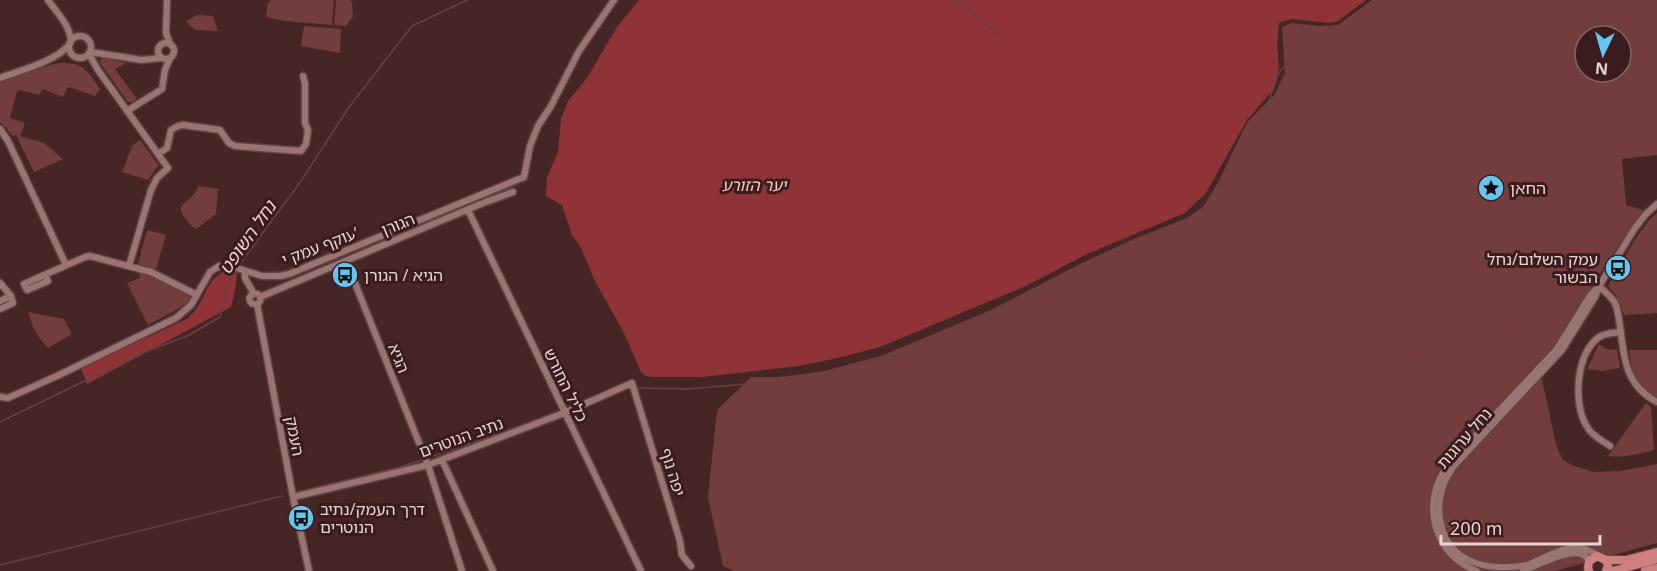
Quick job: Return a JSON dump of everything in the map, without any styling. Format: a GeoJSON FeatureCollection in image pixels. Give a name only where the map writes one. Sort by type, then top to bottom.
{"type":"FeatureCollection","features":[{"type":"Feature","properties":{"kind":"main road"},"geometry":{"type":"LineString","coordinates":[[1581,571],[1589,566],[1594,557],[1626,560],[1657,552]]}},
{"type":"Feature","properties":{"kind":"main road"},"geometry":{"type":"LineString","coordinates":[[1603,558],[1608,566],[1606,571]]}},
{"type":"Feature","properties":{"kind":"main road"},"geometry":{"type":"LineString","coordinates":[[1613,571],[1657,559]]}},
{"type":"Feature","properties":{"kind":"main road"},"geometry":{"type":"LineString","coordinates":[[1645,571],[1657,568]]}},
{"type":"Feature","properties":{"kind":"street"},"geometry":{"type":"LineString","coordinates":[[48,0],[70,34],[70,50],[98,70]]}},
{"type":"Feature","properties":{"kind":"street"},"geometry":{"type":"LineString","coordinates":[[54,57],[77,57],[89,53],[147,60],[173,55],[174,50],[166,33],[167,0]]}},
{"type":"Feature","properties":{"kind":"street","name":"עוקף עמק י’"},"geometry":{"type":"LineString","coordinates":[[0,397],[8,398],[176,318],[191,305],[210,272],[219,266],[230,266],[262,276],[289,274],[524,177],[530,146],[538,126],[551,106],[579,51],[615,0]]}},
{"type":"Feature","properties":{"kind":"street"},"geometry":{"type":"LineString","coordinates":[[66,25],[112,55]]}},
{"type":"Feature","properties":{"kind":"street"},"geometry":{"type":"LineString","coordinates":[[147,60],[154,56],[166,33]]}},
{"type":"Feature","properties":{"kind":"street"},"geometry":{"type":"LineString","coordinates":[[0,78],[54,57],[63,51],[75,37],[82,36]]}},
{"type":"Feature","properties":{"kind":"street"},"geometry":{"type":"LineString","coordinates":[[90,41],[89,53],[98,70],[168,168],[157,178],[151,189],[129,266]]}},
{"type":"Feature","properties":{"kind":"street"},"geometry":{"type":"LineString","coordinates":[[165,58],[158,54],[159,47],[165,43],[170,44]]}},
{"type":"Feature","properties":{"kind":"street"},"geometry":{"type":"LineString","coordinates":[[128,111],[160,90],[165,70],[165,58]]}},
{"type":"Feature","properties":{"kind":"street"},"geometry":{"type":"LineString","coordinates":[[158,154],[167,148],[171,130],[183,125],[219,130],[229,143],[235,146],[301,151],[307,140],[308,130],[305,123],[303,76]]}},
{"type":"Feature","properties":{"kind":"street"},"geometry":{"type":"LineString","coordinates":[[0,129],[8,141],[66,265]]}},
{"type":"Feature","properties":{"kind":"street","name":"הגורן"},"geometry":{"type":"LineString","coordinates":[[257,295],[513,192]]}},
{"type":"Feature","properties":{"kind":"street","name":"נחל ערוגות"},"geometry":{"type":"LineString","coordinates":[[1603,558],[1584,548],[1572,548],[1516,568],[1498,570],[1480,567],[1462,558],[1450,546],[1438,511],[1441,492],[1451,470],[1558,355],[1570,339],[1635,228],[1657,204]]}},
{"type":"Feature","properties":{"kind":"street","name":"כליל החורש"},"geometry":{"type":"LineString","coordinates":[[468,210],[641,571]]}},
{"type":"Feature","properties":{"kind":"street"},"geometry":{"type":"LineString","coordinates":[[45,275],[88,256],[151,272],[197,295]]}},
{"type":"Feature","properties":{"kind":"street","name":"הגיא"},"geometry":{"type":"LineString","coordinates":[[345,261],[428,465],[462,571]]}},
{"type":"Feature","properties":{"kind":"street"},"geometry":{"type":"LineString","coordinates":[[245,272],[244,278],[260,300],[257,304]]}},
{"type":"Feature","properties":{"kind":"street"},"geometry":{"type":"LineString","coordinates":[[0,283],[11,296],[13,303],[0,309]]}},
{"type":"Feature","properties":{"kind":"street"},"geometry":{"type":"LineString","coordinates":[[1599,286],[1616,304],[1624,359],[1629,372],[1642,393],[1657,402]]}},
{"type":"Feature","properties":{"kind":"street","name":"נחל ערוגות"},"geometry":{"type":"LineString","coordinates":[[1477,571],[1453,558],[1438,534],[1434,497],[1439,480],[1457,455],[1556,350],[1591,294],[1599,286]]}},
{"type":"Feature","properties":{"kind":"street","name":"העמק"},"geometry":{"type":"LineString","coordinates":[[257,295],[249,297],[249,301],[252,305],[257,304],[309,571]]}},
{"type":"Feature","properties":{"kind":"street"},"geometry":{"type":"LineString","coordinates":[[0,301],[11,296]]}},
{"type":"Feature","properties":{"kind":"street"},"geometry":{"type":"LineString","coordinates":[[1610,446],[1590,432],[1584,423],[1579,399],[1579,380],[1581,364],[1594,342],[1606,334],[1621,332]]}},
{"type":"Feature","properties":{"kind":"street","name":"נתיב הנוטרים"},"geometry":{"type":"LineString","coordinates":[[293,496],[428,465],[564,413],[632,383]]}},
{"type":"Feature","properties":{"kind":"street","name":"יפה נוף"},"geometry":{"type":"LineString","coordinates":[[632,383],[682,555],[691,566]]}},
{"type":"Feature","properties":{"kind":"street"},"geometry":{"type":"LineString","coordinates":[[442,460],[493,571]]}},
{"type":"Feature","properties":{"kind":"street"},"geometry":{"type":"LineString","coordinates":[[1523,571],[1571,553],[1587,557],[1589,566]]}},
{"type":"Feature","properties":{"kind":"shaded area"},"geometry":{"type":"Polygon","coordinates":[[[271,0],[334,0],[332,25],[266,17],[268,3],[271,0]]]}},
{"type":"Feature","properties":{"kind":"shaded area"},"geometry":{"type":"Polygon","coordinates":[[[336,0],[352,2],[353,16],[346,26],[334,25],[336,0]]]}},
{"type":"Feature","properties":{"kind":"shaded area"},"geometry":{"type":"Polygon","coordinates":[[[1372,0],[1657,0],[1657,155],[1622,159],[1626,205],[1643,210],[1598,276],[1563,334],[1535,369],[1542,380],[1556,444],[1562,459],[1571,465],[1594,472],[1621,471],[1657,464],[1657,543],[1555,571],[734,571],[723,566],[708,497],[717,410],[751,377],[781,377],[824,371],[881,356],[991,310],[1082,263],[1187,218],[1203,207],[1219,181],[1248,121],[1275,94],[1285,73],[1282,27],[1292,23],[1317,26],[1338,25],[1372,0]]]}},
{"type":"Feature","properties":{"kind":"shaded area"},"geometry":{"type":"Polygon","coordinates":[[[197,15],[213,16],[218,31],[195,30],[186,21],[197,15]]]}},
{"type":"Feature","properties":{"kind":"shaded area"},"geometry":{"type":"Polygon","coordinates":[[[304,26],[341,29],[340,53],[301,46],[304,26]]]}},
{"type":"Feature","properties":{"kind":"shaded area"},"geometry":{"type":"Polygon","coordinates":[[[103,58],[126,63],[115,69],[137,99],[128,102],[100,63],[103,58]]]}},
{"type":"Feature","properties":{"kind":"shaded area"},"geometry":{"type":"Polygon","coordinates":[[[59,63],[74,64],[84,68],[100,89],[95,96],[68,87],[63,97],[43,89],[39,95],[17,91],[10,118],[25,123],[20,136],[44,143],[63,159],[34,172],[16,135],[13,136],[0,122],[0,82],[59,63]]]}},
{"type":"Feature","properties":{"kind":"shaded area"},"geometry":{"type":"Polygon","coordinates":[[[140,140],[159,166],[148,180],[122,172],[132,146],[140,140]]]}},
{"type":"Feature","properties":{"kind":"shaded area"},"geometry":{"type":"Polygon","coordinates":[[[198,186],[218,189],[216,214],[196,229],[185,218],[181,209],[182,205],[196,192],[198,186]]]}},
{"type":"Feature","properties":{"kind":"shaded area"},"geometry":{"type":"Polygon","coordinates":[[[1657,213],[1657,313],[1624,315],[1616,295],[1608,286],[1637,236],[1657,213]]]}},
{"type":"Feature","properties":{"kind":"shaded area"},"geometry":{"type":"Polygon","coordinates":[[[147,230],[166,235],[156,269],[138,264],[147,230]]]}},
{"type":"Feature","properties":{"kind":"shaded area"},"geometry":{"type":"Polygon","coordinates":[[[139,273],[153,277],[191,297],[191,300],[148,325],[127,283],[140,278],[139,273]]]}},
{"type":"Feature","properties":{"kind":"shaded area"},"geometry":{"type":"Polygon","coordinates":[[[28,312],[64,319],[72,334],[48,348],[35,331],[28,312]]]}},
{"type":"Feature","properties":{"kind":"shaded area"},"geometry":{"type":"Polygon","coordinates":[[[1599,344],[1606,349],[1617,350],[1620,368],[1603,371],[1587,369],[1599,344]]]}},
{"type":"Feature","properties":{"kind":"shaded area"},"geometry":{"type":"Polygon","coordinates":[[[1629,350],[1657,350],[1657,398],[1639,384],[1629,350]]]}},
{"type":"Feature","properties":{"kind":"shaded area"},"geometry":{"type":"Polygon","coordinates":[[[1646,403],[1651,407],[1654,450],[1625,456],[1608,456],[1646,403]]]}},
{"type":"Feature","properties":{"kind":"green space","name":"יער הזורע"},"geometry":{"type":"Polygon","coordinates":[[[639,0],[1366,0],[1338,21],[1330,23],[1292,19],[1279,23],[1277,44],[1279,67],[1273,90],[1247,120],[1206,193],[1185,213],[1087,254],[1028,285],[880,347],[799,366],[702,377],[652,377],[641,372],[623,331],[596,283],[581,248],[572,235],[562,205],[546,196],[547,177],[558,152],[561,119],[568,101],[587,78],[617,27],[639,0]]]}},
{"type":"Feature","properties":{"kind":"green space"},"geometry":{"type":"Polygon","coordinates":[[[225,271],[237,273],[231,307],[87,384],[81,368],[187,318],[195,311],[213,280],[225,271]]]}},
{"type":"Feature","properties":{"kind":"waterway","name":"נחל השופט"},"geometry":{"type":"LineString","coordinates":[[239,265],[301,181],[349,107],[412,26],[467,0]]}},
{"type":"Feature","properties":{"kind":"waterway"},"geometry":{"type":"LineString","coordinates":[[958,0],[1002,38]]}},
{"type":"Feature","properties":{"kind":"waterway"},"geometry":{"type":"LineString","coordinates":[[1199,227],[1220,213],[1253,147],[1279,72],[1302,49],[1327,41],[1361,35]]}},
{"type":"Feature","properties":{"kind":"waterway"},"geometry":{"type":"LineString","coordinates":[[635,388],[686,389],[805,379],[889,358],[1088,270],[1197,229],[1228,228],[1312,309],[1379,358],[1416,368],[1447,363],[1500,341],[1524,315],[1539,287]]}},
{"type":"Feature","properties":{"kind":"waterway","name":"נחל השופט"},"geometry":{"type":"LineString","coordinates":[[0,422],[140,354],[189,335],[220,317],[230,278],[237,269]]}},
{"type":"Feature","properties":{"kind":"waterway"},"geometry":{"type":"LineString","coordinates":[[428,458],[554,414]]}},
{"type":"Feature","properties":{"kind":"waterway"},"geometry":{"type":"LineString","coordinates":[[302,491],[401,467],[424,459]]}},
{"type":"Feature","properties":{"kind":"waterway"},"geometry":{"type":"LineString","coordinates":[[0,565],[282,496]]}},
{"type":"Feature","properties":{"kind":"waterway"},"geometry":{"type":"LineString","coordinates":[[1430,571],[1424,541],[1431,511]]}},
{"type":"Feature","properties":{"kind":"waterway"},"geometry":{"type":"LineString","coordinates":[[1505,564],[1575,542],[1593,547],[1612,546],[1657,536]]}},
{"type":"Feature","properties":{"kind":"place","name":"החאן"},"geometry":{"type":"Point","coordinates":[1491,188]}},
{"type":"Feature","properties":{"kind":"place","name":"עמק השלום/נחל הבשור"},"geometry":{"type":"Point","coordinates":[1618,268]}},
{"type":"Feature","properties":{"kind":"place","name":"הגיא / הגורן"},"geometry":{"type":"Point","coordinates":[345,275]}},
{"type":"Feature","properties":{"kind":"place","name":"דרך העמק/נתיב הנוטרים"},"geometry":{"type":"Point","coordinates":[301,518]}}]}
